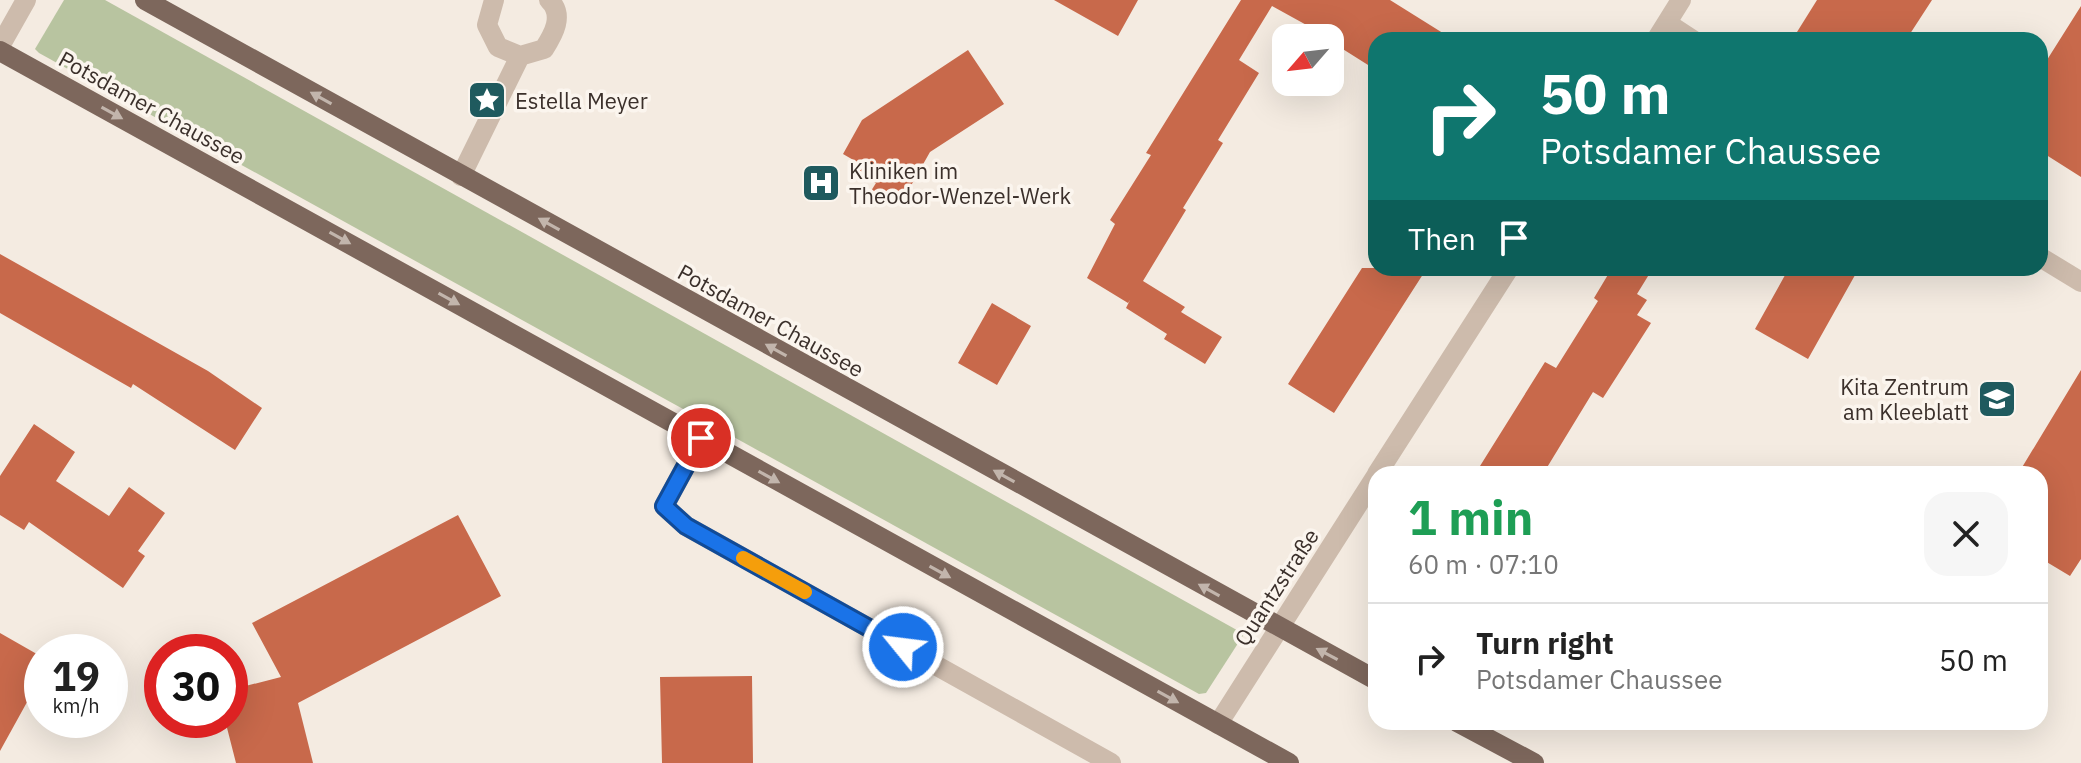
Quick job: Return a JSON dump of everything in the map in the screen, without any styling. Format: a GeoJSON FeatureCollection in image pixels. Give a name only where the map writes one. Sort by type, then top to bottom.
{"type":"FeatureCollection","features":[{"type":"Feature","properties":{"kind":"main road","name":"Potsdamer Chaussee"},"geometry":{"type":"LineString","coordinates":[[145,0],[1368,676]]}},
{"type":"Feature","properties":{"kind":"main road","name":"Potsdamer Chaussee"},"geometry":{"type":"LineString","coordinates":[[0,49],[1289,763]]}},
{"type":"Feature","properties":{"kind":"main road"},"geometry":{"type":"LineString","coordinates":[[1472,730],[1534,763]]}},
{"type":"Feature","properties":{"kind":"street"},"geometry":{"type":"LineString","coordinates":[[0,49],[26,0]]}},
{"type":"Feature","properties":{"kind":"street"},"geometry":{"type":"LineString","coordinates":[[494,0],[487,25],[498,47],[520,56],[544,49],[557,29],[554,5],[549,0]]}},
{"type":"Feature","properties":{"kind":"street"},"geometry":{"type":"LineString","coordinates":[[1661,32],[1681,0]]}},
{"type":"Feature","properties":{"kind":"street"},"geometry":{"type":"LineString","coordinates":[[461,176],[520,56]]}},
{"type":"Feature","properties":{"kind":"street"},"geometry":{"type":"LineString","coordinates":[[2048,262],[2081,282]]}},
{"type":"Feature","properties":{"kind":"street","name":"Quantzstraße"},"geometry":{"type":"LineString","coordinates":[[1383,466],[1504,276]]}},
{"type":"Feature","properties":{"kind":"street"},"geometry":{"type":"LineString","coordinates":[[701,438],[664,506],[686,526],[1111,763]]}},
{"type":"Feature","properties":{"kind":"street","name":"Quantzstraße"},"geometry":{"type":"LineString","coordinates":[[1218,724],[1368,489]]}},
{"type":"Feature","properties":{"kind":"green space"},"geometry":{"type":"Polygon","coordinates":[[[64,0],[105,0],[1244,634],[1206,693],[1199,694],[39,53],[35,49],[64,0]]]}},
{"type":"Feature","properties":{"kind":"building"},"geometry":{"type":"Polygon","coordinates":[[[1054,0],[1138,0],[1118,36],[1054,0]]]}},
{"type":"Feature","properties":{"kind":"building"},"geometry":{"type":"Polygon","coordinates":[[[1241,0],[1390,0],[1441,32],[1368,32],[1368,65],[1344,50],[1344,24],[1305,24],[1272,6],[1239,60],[1259,73],[1218,140],[1223,143],[1143,281],[1185,307],[1181,312],[1222,337],[1205,364],[1164,339],[1167,334],[1126,308],[1130,300],[1128,303],[1087,278],[1115,224],[1110,220],[1151,155],[1146,153],[1241,0]]]}},
{"type":"Feature","properties":{"kind":"building"},"geometry":{"type":"Polygon","coordinates":[[[1817,0],[1932,0],[1911,32],[1797,32],[1817,0]]]}},
{"type":"Feature","properties":{"kind":"building"},"geometry":{"type":"Polygon","coordinates":[[[2081,6],[2081,177],[2048,156],[2048,58],[2081,6]]]}},
{"type":"Feature","properties":{"kind":"building"},"geometry":{"type":"Polygon","coordinates":[[[968,50],[1004,104],[930,152],[900,205],[871,191],[876,183],[858,173],[862,165],[843,154],[862,120],[968,50]]]}},
{"type":"Feature","properties":{"kind":"building"},"geometry":{"type":"Polygon","coordinates":[[[0,254],[208,371],[262,408],[235,450],[133,384],[131,388],[0,313],[0,254]]]}},
{"type":"Feature","properties":{"kind":"building"},"geometry":{"type":"Polygon","coordinates":[[[1362,268],[1368,268],[1368,276],[1422,276],[1334,413],[1288,384],[1362,268]]]}},
{"type":"Feature","properties":{"kind":"building"},"geometry":{"type":"Polygon","coordinates":[[[1607,276],[1648,276],[1637,294],[1647,300],[1637,315],[1651,323],[1603,398],[1593,392],[1548,466],[1480,466],[1545,362],[1556,368],[1598,301],[1594,298],[1607,276]]]}},
{"type":"Feature","properties":{"kind":"building"},"geometry":{"type":"Polygon","coordinates":[[[1785,276],[1855,276],[1808,359],[1755,329],[1785,276]]]}},
{"type":"Feature","properties":{"kind":"building"},"geometry":{"type":"Polygon","coordinates":[[[992,303],[1031,326],[997,385],[958,363],[992,303]]]}},
{"type":"Feature","properties":{"kind":"building"},"geometry":{"type":"Polygon","coordinates":[[[2081,370],[2081,559],[2070,576],[2048,563],[2048,466],[2023,466],[2081,370]]]}},
{"type":"Feature","properties":{"kind":"building"},"geometry":{"type":"Polygon","coordinates":[[[34,424],[75,452],[56,481],[109,516],[129,487],[165,513],[138,551],[145,556],[123,588],[29,522],[24,530],[0,515],[0,476],[34,424]]]}},
{"type":"Feature","properties":{"kind":"building"},"geometry":{"type":"Polygon","coordinates":[[[458,515],[501,596],[298,703],[313,763],[236,763],[230,738],[248,738],[248,685],[281,677],[252,623],[458,515]]]}},
{"type":"Feature","properties":{"kind":"building"},"geometry":{"type":"Polygon","coordinates":[[[0,633],[24,647],[24,708],[0,751],[0,633]]]}},
{"type":"Feature","properties":{"kind":"building"},"geometry":{"type":"Polygon","coordinates":[[[752,676],[753,763],[662,763],[660,677],[752,676]]]}},
{"type":"Feature","properties":{"kind":"slow traffic"},"geometry":{"type":"LineString","coordinates":[[743,558],[805,592]]}},
{"type":"Feature","properties":{"kind":"place","name":"Estella Meyer"},"geometry":{"type":"Point","coordinates":[487,100]}},
{"type":"Feature","properties":{"kind":"place","name":"Kliniken im Theodor-Wenzel-Werk"},"geometry":{"type":"Point","coordinates":[821,183]}},
{"type":"Feature","properties":{"kind":"place","name":"Kita Zentrum am Kleeblatt"},"geometry":{"type":"Point","coordinates":[1997,399]}},
{"type":"Feature","properties":{"kind":"route"},"geometry":{"type":"LineString","coordinates":[[701,438],[664,506],[686,526],[903,647]]}}]}
